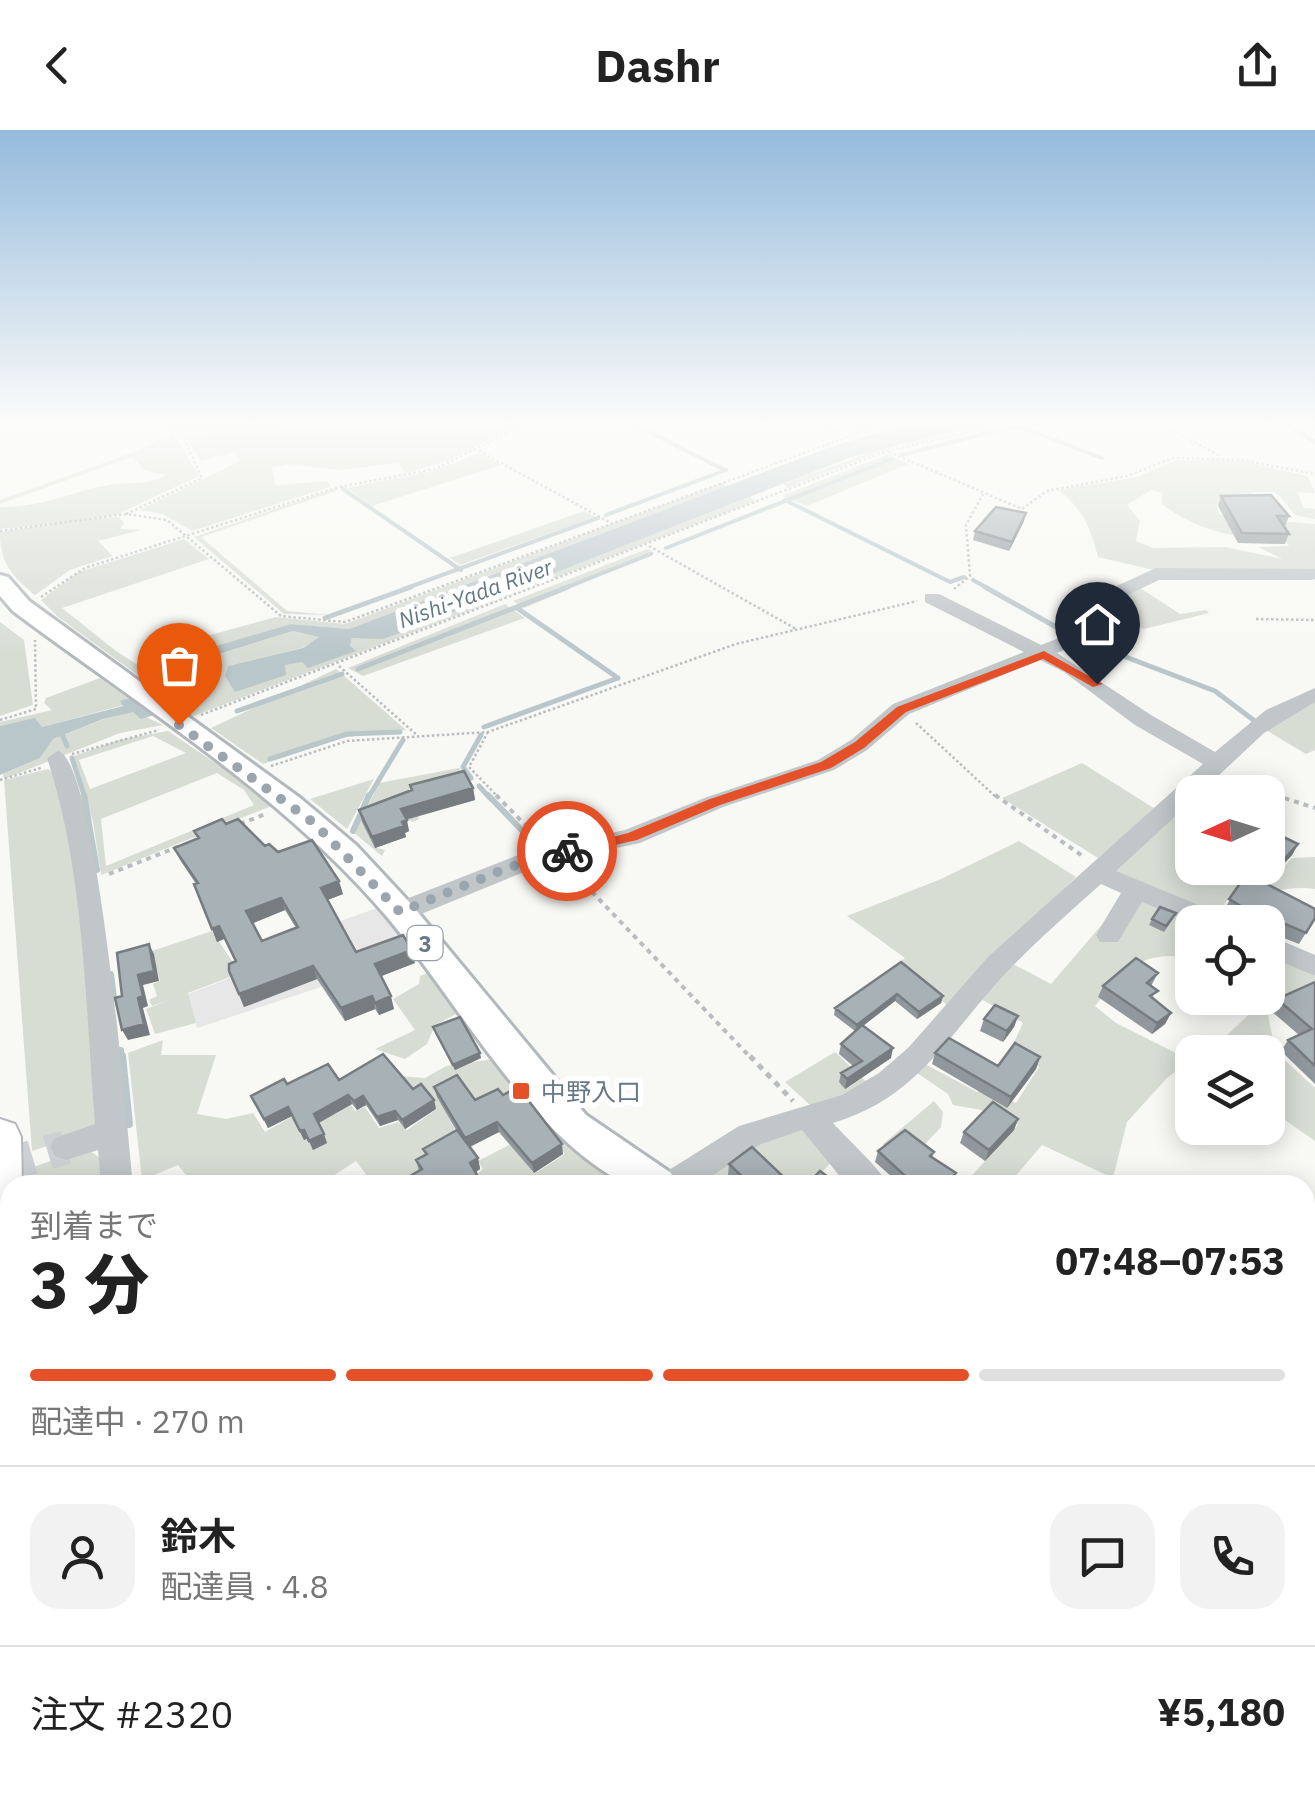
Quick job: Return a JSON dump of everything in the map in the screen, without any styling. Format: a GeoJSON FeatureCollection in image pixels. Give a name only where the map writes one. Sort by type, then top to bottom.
{"type":"FeatureCollection","features":[{"type":"Feature","properties":{"kind":"highway"},"geometry":{"type":"LineString","coordinates":[[0,1137],[0,1723]]}},
{"type":"Feature","properties":{"kind":"main road"},"geometry":{"type":"LineString","coordinates":[[0,582],[10,609]]}},
{"type":"Feature","properties":{"kind":"main road","name":"3"},"geometry":{"type":"LineString","coordinates":[[10,609],[50,628],[290,804],[346,852],[400,912],[500,1042],[564,1116],[644,1175]]}},
{"type":"Feature","properties":{"kind":"street"},"geometry":{"type":"LineString","coordinates":[[400,912],[480,878],[554,853],[632,837],[715,802],[826,765],[859,745],[901,709],[1082,636],[1084,608],[1150,576],[1314,579]]}},
{"type":"Feature","properties":{"kind":"street"},"geometry":{"type":"LineString","coordinates":[[932,598],[1097,684],[1212,765]]}},
{"type":"Feature","properties":{"kind":"street"},"geometry":{"type":"LineString","coordinates":[[688,1175],[746,1137],[778,1124],[852,1106],[904,1071],[995,967],[1176,803],[1212,765],[1296,700],[1315,694]]}},
{"type":"Feature","properties":{"kind":"street"},"geometry":{"type":"LineString","coordinates":[[58,758],[75,808],[86,884],[116,1175]]}},
{"type":"Feature","properties":{"kind":"street"},"geometry":{"type":"LineString","coordinates":[[1100,871],[1175,906]]}},
{"type":"Feature","properties":{"kind":"street"},"geometry":{"type":"LineString","coordinates":[[1109,936],[1136,889]]}},
{"type":"Feature","properties":{"kind":"street"},"geometry":{"type":"LineString","coordinates":[[1285,953],[1315,966]]}},
{"type":"Feature","properties":{"kind":"street"},"geometry":{"type":"LineString","coordinates":[[810,1118],[858,1175]]}},
{"type":"Feature","properties":{"kind":"street"},"geometry":{"type":"LineString","coordinates":[[66,1147],[114,1132]]}},
{"type":"Feature","properties":{"kind":"path"},"geometry":{"type":"LineString","coordinates":[[126,514],[158,499]]}},
{"type":"Feature","properties":{"kind":"path"},"geometry":{"type":"LineString","coordinates":[[10,609],[84,568],[302,499]]}},
{"type":"Feature","properties":{"kind":"path"},"geometry":{"type":"LineString","coordinates":[[566,499],[611,524]]}},
{"type":"Feature","properties":{"kind":"path"},"geometry":{"type":"LineString","coordinates":[[0,531],[126,514],[167,520],[281,616],[346,622],[678,499]]}},
{"type":"Feature","properties":{"kind":"path"},"geometry":{"type":"LineString","coordinates":[[0,780],[338,665],[767,499]]}},
{"type":"Feature","properties":{"kind":"path"},"geometry":{"type":"LineString","coordinates":[[248,776],[322,746],[488,732],[703,655],[932,598],[959,586],[970,576],[966,526],[981,499]]}},
{"type":"Feature","properties":{"kind":"path"},"geometry":{"type":"LineString","coordinates":[[995,499],[1022,510],[1037,499]]}},
{"type":"Feature","properties":{"kind":"path"},"geometry":{"type":"LineString","coordinates":[[649,546],[796,629]]}},
{"type":"Feature","properties":{"kind":"path"},"geometry":{"type":"LineString","coordinates":[[1256,619],[1315,620]]}},
{"type":"Feature","properties":{"kind":"path"},"geometry":{"type":"LineString","coordinates":[[0,720],[36,709],[40,686],[31,648],[50,628]]}},
{"type":"Feature","properties":{"kind":"path"},"geometry":{"type":"LineString","coordinates":[[338,665],[418,736]]}},
{"type":"Feature","properties":{"kind":"path"},"geometry":{"type":"LineString","coordinates":[[901,709],[998,799],[1100,871]]}},
{"type":"Feature","properties":{"kind":"path"},"geometry":{"type":"LineString","coordinates":[[488,732],[469,768],[810,1118]]}},
{"type":"Feature","properties":{"kind":"path"},"geometry":{"type":"LineString","coordinates":[[1212,765],[1232,782],[1315,808]]}},
{"type":"Feature","properties":{"kind":"path"},"geometry":{"type":"LineString","coordinates":[[235,825],[290,804]]}},
{"type":"Feature","properties":{"kind":"path"},"geometry":{"type":"LineString","coordinates":[[86,884],[180,846]]}},
{"type":"Feature","properties":{"kind":"shaded area"},"geometry":{"type":"Polygon","coordinates":[[[151,499],[116,515],[75,520],[119,517],[124,523],[120,529],[141,530],[98,541],[113,556],[70,570],[35,595],[8,568],[0,532],[69,522],[0,529],[0,507],[151,499]]]}},
{"type":"Feature","properties":{"kind":"shaded area"},"geometry":{"type":"Polygon","coordinates":[[[163,499],[293,499],[192,531],[163,514],[140,510],[163,499]]]}},
{"type":"Feature","properties":{"kind":"shaded area"},"geometry":{"type":"Polygon","coordinates":[[[313,499],[201,537],[287,611],[331,615],[284,614],[194,537],[313,499]]]}},
{"type":"Feature","properties":{"kind":"shaded area"},"geometry":{"type":"Polygon","coordinates":[[[362,499],[395,499],[372,506],[362,499]]]}},
{"type":"Feature","properties":{"kind":"shaded area"},"geometry":{"type":"Polygon","coordinates":[[[680,499],[693,499],[349,629],[291,624],[209,651],[175,684],[167,673],[143,679],[58,617],[41,600],[79,572],[184,539],[209,559],[62,608],[147,671],[165,665],[192,640],[276,617],[345,624],[680,499]]]}},
{"type":"Feature","properties":{"kind":"shaded area"},"geometry":{"type":"Polygon","coordinates":[[[745,499],[756,501],[191,717],[180,708],[198,702],[201,675],[222,653],[293,631],[320,637],[302,648],[228,666],[225,676],[236,692],[284,665],[350,646],[352,638],[411,629],[745,499]]]}},
{"type":"Feature","properties":{"kind":"shaded area"},"geometry":{"type":"Polygon","coordinates":[[[789,499],[825,499],[807,506],[789,499]]]}},
{"type":"Feature","properties":{"kind":"shaded area"},"geometry":{"type":"Polygon","coordinates":[[[1067,499],[1137,499],[1127,505],[1140,521],[1136,541],[1153,548],[1225,547],[1283,559],[1258,547],[1289,546],[1277,526],[1290,522],[1315,524],[1315,570],[1154,570],[1098,557],[1084,519],[1067,499]]]}},
{"type":"Feature","properties":{"kind":"shaded area"},"geometry":{"type":"Polygon","coordinates":[[[1162,499],[1253,499],[1255,503],[1216,505],[1220,515],[1241,516],[1248,536],[1203,527],[1162,504],[1162,499]]]}},
{"type":"Feature","properties":{"kind":"shaded area"},"geometry":{"type":"Polygon","coordinates":[[[1282,499],[1300,499],[1304,508],[1315,509],[1315,519],[1295,515],[1282,499]]]}},
{"type":"Feature","properties":{"kind":"shaded area"},"geometry":{"type":"Polygon","coordinates":[[[584,511],[595,517],[460,565],[450,558],[584,511]]]}},
{"type":"Feature","properties":{"kind":"shaded area"},"geometry":{"type":"Polygon","coordinates":[[[647,549],[655,553],[524,608],[513,601],[647,549]]]}},
{"type":"Feature","properties":{"kind":"shaded area"},"geometry":{"type":"Polygon","coordinates":[[[1137,586],[1180,614],[1206,610],[1209,613],[1144,629],[1094,608],[1137,586]]]}},
{"type":"Feature","properties":{"kind":"shaded area"},"geometry":{"type":"Polygon","coordinates":[[[505,604],[525,618],[363,676],[348,668],[505,604]]]}},
{"type":"Feature","properties":{"kind":"shaded area"},"geometry":{"type":"Polygon","coordinates":[[[0,622],[24,640],[33,705],[0,716],[0,622]]]}},
{"type":"Feature","properties":{"kind":"shaded area"},"geometry":{"type":"Polygon","coordinates":[[[336,669],[406,730],[331,739],[263,764],[211,728],[336,669]]]}},
{"type":"Feature","properties":{"kind":"shaded area"},"geometry":{"type":"Polygon","coordinates":[[[100,678],[128,698],[124,705],[42,727],[35,719],[0,726],[0,722],[52,710],[44,703],[46,698],[100,678]]]}},
{"type":"Feature","properties":{"kind":"shaded area"},"geometry":{"type":"Polygon","coordinates":[[[1315,700],[1315,750],[1306,754],[1266,730],[1315,700]]]}},
{"type":"Feature","properties":{"kind":"shaded area"},"geometry":{"type":"Polygon","coordinates":[[[133,711],[163,725],[120,733],[4,779],[3,774],[40,758],[52,739],[133,711]]]}},
{"type":"Feature","properties":{"kind":"shaded area"},"geometry":{"type":"Polygon","coordinates":[[[168,731],[276,804],[101,875],[93,822],[74,756],[119,740],[168,731]],[[153,736],[79,760],[90,789],[186,753],[153,736]],[[217,773],[101,819],[106,866],[254,805],[244,790],[217,773]]]}},
{"type":"Feature","properties":{"kind":"shaded area"},"geometry":{"type":"Polygon","coordinates":[[[1082,763],[1157,810],[1098,858],[1002,798],[1082,763]]]}},
{"type":"Feature","properties":{"kind":"shaded area"},"geometry":{"type":"Polygon","coordinates":[[[459,768],[469,780],[409,796],[419,819],[362,819],[377,848],[385,850],[382,856],[354,833],[379,783],[459,768]]]}},
{"type":"Feature","properties":{"kind":"shaded area"},"geometry":{"type":"Polygon","coordinates":[[[48,769],[58,777],[71,825],[103,1117],[88,1133],[32,1151],[4,780],[48,769]]]}},
{"type":"Feature","properties":{"kind":"shaded area"},"geometry":{"type":"Polygon","coordinates":[[[374,779],[347,829],[310,799],[374,779]]]}},
{"type":"Feature","properties":{"kind":"shaded area"},"geometry":{"type":"Polygon","coordinates":[[[1175,814],[1175,885],[1285,885],[1285,866],[1292,858],[1315,857],[1315,889],[1235,889],[1224,905],[1187,905],[1120,877],[1111,866],[1175,814]]]}},
{"type":"Feature","properties":{"kind":"shaded area"},"geometry":{"type":"Polygon","coordinates":[[[1019,841],[1076,877],[947,1005],[898,964],[905,958],[847,916],[941,879],[1019,841]]]}},
{"type":"Feature","properties":{"kind":"shaded area"},"geometry":{"type":"Polygon","coordinates":[[[1129,893],[1175,914],[1175,956],[1136,965],[1095,1006],[1116,1023],[1175,1052],[1175,1072],[1127,1122],[1114,1175],[1042,1145],[1016,1175],[972,1175],[1018,1125],[999,1113],[953,1105],[948,1094],[917,1073],[927,1065],[977,1092],[984,1087],[1016,1103],[1039,1067],[1010,1051],[1023,1023],[981,999],[1013,964],[1051,984],[1129,893]]]}},
{"type":"Feature","properties":{"kind":"shaded area"},"geometry":{"type":"Polygon","coordinates":[[[380,907],[410,945],[356,965],[360,974],[197,1028],[188,994],[319,944],[313,931],[380,907]]]}},
{"type":"Feature","properties":{"kind":"shaded area"},"geometry":{"type":"Polygon","coordinates":[[[212,931],[232,961],[240,958],[256,967],[188,993],[196,1023],[155,1034],[146,1009],[169,1000],[152,1006],[149,1000],[157,996],[153,984],[160,981],[152,951],[212,931]]]}},
{"type":"Feature","properties":{"kind":"shaded area"},"geometry":{"type":"Polygon","coordinates":[[[1285,961],[1315,976],[1315,987],[1285,1001],[1285,961]]]}},
{"type":"Feature","properties":{"kind":"shaded area"},"geometry":{"type":"Polygon","coordinates":[[[430,972],[456,1014],[435,1025],[427,1044],[405,1059],[375,1049],[415,1030],[393,999],[419,984],[420,976],[430,972]]]}},
{"type":"Feature","properties":{"kind":"shaded area"},"geometry":{"type":"Polygon","coordinates":[[[1248,1015],[1268,1015],[1272,1035],[1227,1035],[1248,1015]]]}},
{"type":"Feature","properties":{"kind":"shaded area"},"geometry":{"type":"Polygon","coordinates":[[[163,1040],[161,1055],[216,1055],[197,1114],[226,1119],[253,1113],[265,1132],[340,1089],[355,1111],[365,1107],[379,1128],[398,1122],[407,1130],[437,1109],[424,1092],[412,1100],[400,1076],[425,1078],[446,1066],[494,1059],[517,1089],[449,1118],[464,1147],[471,1145],[476,1154],[428,1165],[418,1171],[421,1175],[366,1175],[356,1161],[334,1175],[186,1175],[178,1165],[154,1175],[141,1175],[128,1053],[163,1040]]]}},
{"type":"Feature","properties":{"kind":"shaded area"},"geometry":{"type":"Polygon","coordinates":[[[835,1052],[871,1086],[811,1106],[785,1082],[835,1052]]]}},
{"type":"Feature","properties":{"kind":"shaded area"},"geometry":{"type":"Polygon","coordinates":[[[1285,1060],[1315,1088],[1315,1141],[1285,1120],[1285,1060]]]}},
{"type":"Feature","properties":{"kind":"shaded area"},"geometry":{"type":"Polygon","coordinates":[[[934,1101],[943,1112],[941,1127],[913,1157],[898,1158],[883,1144],[934,1101]]]}},
{"type":"Feature","properties":{"kind":"shaded area"},"geometry":{"type":"Polygon","coordinates":[[[809,1124],[838,1155],[819,1175],[706,1175],[746,1146],[809,1124]]]}},
{"type":"Feature","properties":{"kind":"shaded area"},"geometry":{"type":"Polygon","coordinates":[[[554,1129],[604,1175],[478,1174],[483,1169],[478,1161],[511,1144],[534,1174],[565,1154],[546,1132],[554,1129]]]}},
{"type":"Feature","properties":{"kind":"shaded area"},"geometry":{"type":"Polygon","coordinates":[[[83,1149],[95,1154],[106,1175],[34,1175],[34,1167],[83,1149]]]}},
{"type":"Feature","properties":{"kind":"water","name":"Nishi-Yada River"},"geometry":{"type":"Polygon","coordinates":[[[694,499],[745,499],[383,639],[352,638],[350,646],[356,651],[308,668],[302,662],[285,665],[286,675],[235,692],[225,676],[228,666],[303,648],[319,637],[293,631],[222,653],[201,675],[198,702],[141,719],[133,712],[103,719],[53,739],[40,758],[0,775],[0,726],[35,718],[42,727],[123,706],[120,701],[181,682],[210,648],[291,624],[349,629],[694,499]]]}},
{"type":"Feature","properties":{"kind":"building"},"geometry":{"type":"Polygon","coordinates":[[[1223,499],[1274,499],[1289,516],[1277,516],[1289,534],[1242,533],[1223,499]]]}},
{"type":"Feature","properties":{"kind":"building"},"geometry":{"type":"Polygon","coordinates":[[[996,507],[1026,513],[1012,542],[975,531],[996,507]]]}},
{"type":"Feature","properties":{"kind":"building"},"geometry":{"type":"Polygon","coordinates":[[[464,771],[473,788],[401,809],[407,820],[402,822],[404,826],[372,837],[359,810],[412,790],[410,785],[464,771]]]}},
{"type":"Feature","properties":{"kind":"building"},"geometry":{"type":"Polygon","coordinates":[[[222,819],[226,824],[238,819],[265,846],[269,844],[278,852],[312,840],[339,881],[321,888],[356,952],[403,935],[412,950],[375,964],[391,996],[375,1003],[372,996],[341,1008],[313,966],[239,994],[229,971],[229,964],[236,961],[219,926],[212,929],[194,884],[198,883],[174,848],[199,838],[194,831],[222,819]],[[281,898],[246,911],[262,941],[298,927],[281,898]]]}},
{"type":"Feature","properties":{"kind":"building"},"geometry":{"type":"Polygon","coordinates":[[[1285,838],[1298,844],[1285,858],[1285,838]]]}},
{"type":"Feature","properties":{"kind":"building"},"geometry":{"type":"Polygon","coordinates":[[[1239,885],[1269,885],[1315,909],[1315,918],[1306,933],[1285,924],[1285,905],[1239,905],[1229,899],[1239,885]]]}},
{"type":"Feature","properties":{"kind":"building"},"geometry":{"type":"Polygon","coordinates":[[[1160,907],[1175,913],[1166,926],[1152,919],[1160,907]]]}},
{"type":"Feature","properties":{"kind":"building"},"geometry":{"type":"Polygon","coordinates":[[[149,944],[154,971],[138,975],[144,1024],[122,1030],[115,998],[122,996],[117,953],[149,944]]]}},
{"type":"Feature","properties":{"kind":"building"},"geometry":{"type":"Polygon","coordinates":[[[1136,958],[1158,973],[1147,983],[1158,991],[1150,996],[1171,1013],[1157,1023],[1103,986],[1136,958]]]}},
{"type":"Feature","properties":{"kind":"building"},"geometry":{"type":"Polygon","coordinates":[[[901,962],[943,996],[919,1012],[897,994],[857,1025],[835,1008],[901,962]]]}},
{"type":"Feature","properties":{"kind":"building"},"geometry":{"type":"Polygon","coordinates":[[[1315,982],[1315,1066],[1288,1040],[1312,1029],[1285,1006],[1285,995],[1315,982]]]}},
{"type":"Feature","properties":{"kind":"building"},"geometry":{"type":"Polygon","coordinates":[[[995,1005],[1018,1016],[1007,1031],[984,1019],[995,1005]]]}},
{"type":"Feature","properties":{"kind":"building"},"geometry":{"type":"Polygon","coordinates":[[[460,1017],[480,1053],[453,1065],[433,1027],[460,1017]]]}},
{"type":"Feature","properties":{"kind":"building"},"geometry":{"type":"Polygon","coordinates":[[[862,1025],[893,1048],[847,1079],[841,1073],[862,1061],[841,1044],[862,1025]]]}},
{"type":"Feature","properties":{"kind":"building"},"geometry":{"type":"Polygon","coordinates":[[[949,1038],[998,1066],[1015,1043],[1040,1057],[1011,1097],[935,1053],[949,1038]]]}},
{"type":"Feature","properties":{"kind":"building"},"geometry":{"type":"Polygon","coordinates":[[[383,1054],[413,1089],[421,1084],[434,1100],[402,1120],[395,1111],[377,1117],[363,1096],[354,1101],[348,1095],[314,1114],[324,1134],[309,1141],[288,1107],[264,1119],[251,1096],[284,1079],[287,1084],[328,1064],[339,1080],[383,1054]]]}},
{"type":"Feature","properties":{"kind":"building"},"geometry":{"type":"Polygon","coordinates":[[[457,1075],[475,1100],[498,1089],[503,1095],[518,1087],[562,1144],[532,1163],[497,1122],[465,1138],[434,1087],[457,1075]]]}},
{"type":"Feature","properties":{"kind":"building"},"geometry":{"type":"Polygon","coordinates":[[[993,1102],[1018,1119],[989,1150],[964,1132],[993,1102]]]}},
{"type":"Feature","properties":{"kind":"building"},"geometry":{"type":"Polygon","coordinates":[[[457,1130],[478,1158],[470,1163],[477,1175],[412,1175],[422,1169],[416,1160],[427,1154],[423,1149],[457,1130]]]}},
{"type":"Feature","properties":{"kind":"building"},"geometry":{"type":"Polygon","coordinates":[[[905,1130],[934,1152],[930,1156],[956,1173],[904,1175],[878,1151],[905,1130]]]}},
{"type":"Feature","properties":{"kind":"building"},"geometry":{"type":"Polygon","coordinates":[[[752,1147],[781,1175],[741,1175],[729,1164],[752,1147]]]}},
{"type":"Feature","properties":{"kind":"waterway"},"geometry":{"type":"LineString","coordinates":[[357,499],[459,569]]}},
{"type":"Feature","properties":{"kind":"waterway"},"geometry":{"type":"LineString","coordinates":[[606,515],[649,499]]}},
{"type":"Feature","properties":{"kind":"waterway"},"geometry":{"type":"LineString","coordinates":[[786,501],[791,499]]}},
{"type":"Feature","properties":{"kind":"waterway"},"geometry":{"type":"LineString","coordinates":[[666,548],[786,501]]}},
{"type":"Feature","properties":{"kind":"waterway"},"geometry":{"type":"LineString","coordinates":[[786,501],[950,582],[964,577]]}},
{"type":"Feature","properties":{"kind":"waterway"},"geometry":{"type":"LineString","coordinates":[[459,569],[598,518]]}},
{"type":"Feature","properties":{"kind":"waterway"},"geometry":{"type":"LineString","coordinates":[[562,589],[651,554]]}},
{"type":"Feature","properties":{"kind":"waterway"},"geometry":{"type":"LineString","coordinates":[[404,589],[459,569]]}},
{"type":"Feature","properties":{"kind":"waterway"},"geometry":{"type":"LineString","coordinates":[[973,580],[989,589]]}},
{"type":"Feature","properties":{"kind":"waterway"},"geometry":{"type":"LineString","coordinates":[[325,618],[411,587]]}},
{"type":"Feature","properties":{"kind":"waterway"},"geometry":{"type":"LineString","coordinates":[[358,669],[568,587]]}},
{"type":"Feature","properties":{"kind":"waterway"},"geometry":{"type":"LineString","coordinates":[[985,587],[1072,636]]}},
{"type":"Feature","properties":{"kind":"waterway"},"geometry":{"type":"LineString","coordinates":[[484,727],[618,678],[517,608]]}},
{"type":"Feature","properties":{"kind":"waterway"},"geometry":{"type":"LineString","coordinates":[[1084,641],[1215,691],[1256,722]]}},
{"type":"Feature","properties":{"kind":"waterway"},"geometry":{"type":"LineString","coordinates":[[237,711],[342,674]]}},
{"type":"Feature","properties":{"kind":"waterway"},"geometry":{"type":"LineString","coordinates":[[61,732],[67,746]]}},
{"type":"Feature","properties":{"kind":"waterway"},"geometry":{"type":"LineString","coordinates":[[270,759],[347,734],[400,732]]}},
{"type":"Feature","properties":{"kind":"waterway"},"geometry":{"type":"LineString","coordinates":[[471,778],[463,767],[481,735]]}},
{"type":"Feature","properties":{"kind":"waterway"},"geometry":{"type":"LineString","coordinates":[[368,798],[403,740]]}},
{"type":"Feature","properties":{"kind":"waterway"},"geometry":{"type":"LineString","coordinates":[[72,758],[85,798]]}},
{"type":"Feature","properties":{"kind":"waterway"},"geometry":{"type":"LineString","coordinates":[[479,786],[490,798]]}},
{"type":"Feature","properties":{"kind":"waterway"},"geometry":{"type":"LineString","coordinates":[[84,795],[97,870]]}},
{"type":"Feature","properties":{"kind":"waterway"},"geometry":{"type":"LineString","coordinates":[[353,831],[369,795]]}},
{"type":"Feature","properties":{"kind":"waterway"},"geometry":{"type":"LineString","coordinates":[[488,795],[537,846]]}},
{"type":"Feature","properties":{"kind":"waterway"},"geometry":{"type":"LineString","coordinates":[[111,974],[114,998]]}},
{"type":"Feature","properties":{"kind":"waterway"},"geometry":{"type":"LineString","coordinates":[[121,1050],[122,1059]]}},
{"type":"Feature","properties":{"kind":"waterway"},"geometry":{"type":"LineString","coordinates":[[122,1056],[129,1124]]}},
{"type":"Feature","properties":{"kind":"tunnel"},"geometry":{"type":"LineString","coordinates":[[0,1167],[66,1147]]}},
{"type":"Feature","properties":{"kind":"way so far"},"geometry":{"type":"LineString","coordinates":[[179,725],[314,823],[400,912],[540,856],[567,851]]}},
{"type":"Feature","properties":{"kind":"place","name":"中野入口"},"geometry":{"type":"Point","coordinates":[521,1091]}},
{"type":"Feature","properties":{"kind":"route"},"geometry":{"type":"LineString","coordinates":[[567,851],[632,837],[715,802],[826,765],[859,745],[901,709],[1044,654],[1097,684]]}}]}
